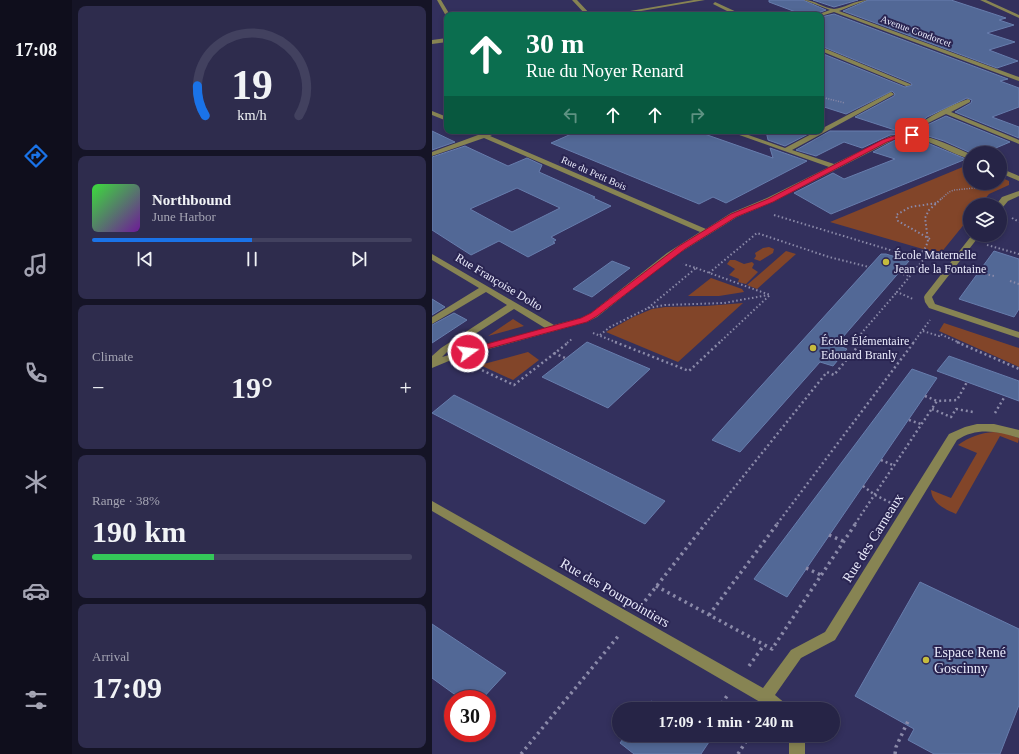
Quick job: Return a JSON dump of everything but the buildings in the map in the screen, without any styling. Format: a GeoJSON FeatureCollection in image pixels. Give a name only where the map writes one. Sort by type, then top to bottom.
{"type":"FeatureCollection","features":[{"type":"Feature","properties":{"kind":"street"},"geometry":{"type":"LineString","coordinates":[[440,0],[446,12]]}},
{"type":"Feature","properties":{"kind":"street"},"geometry":{"type":"LineString","coordinates":[[574,0],[586,12]]}},
{"type":"Feature","properties":{"kind":"street"},"geometry":{"type":"LineString","coordinates":[[628,12],[703,0]]}},
{"type":"Feature","properties":{"kind":"street","name":"Avenue Condorcet"},"geometry":{"type":"LineString","coordinates":[[806,0],[1019,79]]}},
{"type":"Feature","properties":{"kind":"street"},"geometry":{"type":"LineString","coordinates":[[824,15],[865,0]]}},
{"type":"Feature","properties":{"kind":"street"},"geometry":{"type":"LineString","coordinates":[[982,0],[1019,17]]}},
{"type":"Feature","properties":{"kind":"street"},"geometry":{"type":"LineString","coordinates":[[715,3],[732,12]]}},
{"type":"Feature","properties":{"kind":"street"},"geometry":{"type":"LineString","coordinates":[[432,42],[444,40]]}},
{"type":"Feature","properties":{"kind":"street"},"geometry":{"type":"LineString","coordinates":[[824,50],[908,85]]}},
{"type":"Feature","properties":{"kind":"street"},"geometry":{"type":"LineString","coordinates":[[824,130],[891,94]]}},
{"type":"Feature","properties":{"kind":"street"},"geometry":{"type":"LineString","coordinates":[[912,135],[914,130],[920,125],[968,101]]}},
{"type":"Feature","properties":{"kind":"street"},"geometry":{"type":"LineString","coordinates":[[946,112],[1019,142]]}},
{"type":"Feature","properties":{"kind":"street"},"geometry":{"type":"LineString","coordinates":[[432,113],[444,118]]}},
{"type":"Feature","properties":{"kind":"street","name":"Rue du Petit Bois"},"geometry":{"type":"LineString","coordinates":[[480,134],[706,232]]}},
{"type":"Feature","properties":{"kind":"street"},"geometry":{"type":"LineString","coordinates":[[432,154],[489,134]]}},
{"type":"Feature","properties":{"kind":"street"},"geometry":{"type":"LineString","coordinates":[[740,134],[835,167]]}},
{"type":"Feature","properties":{"kind":"street"},"geometry":{"type":"LineString","coordinates":[[786,150],[816,134]]}},
{"type":"Feature","properties":{"kind":"street"},"geometry":{"type":"LineString","coordinates":[[432,364],[468,352],[584,320],[594,315],[670,255],[734,215],[770,200],[893,137],[912,135],[924,137],[963,154]]}},
{"type":"Feature","properties":{"kind":"street"},"geometry":{"type":"LineString","coordinates":[[1007,173],[1019,179]]}},
{"type":"Feature","properties":{"kind":"street"},"geometry":{"type":"LineString","coordinates":[[1007,198],[1019,192]]}},
{"type":"Feature","properties":{"kind":"street"},"geometry":{"type":"LineString","coordinates":[[971,242],[928,297],[929,302],[932,306],[1019,335]]}},
{"type":"Feature","properties":{"kind":"street","name":"Rue Françoise Dolto"},"geometry":{"type":"LineString","coordinates":[[432,256],[553,329]]}},
{"type":"Feature","properties":{"kind":"street"},"geometry":{"type":"LineString","coordinates":[[432,321],[486,288]]}},
{"type":"Feature","properties":{"kind":"street"},"geometry":{"type":"LineString","coordinates":[[432,361],[444,350],[514,305]]}},
{"type":"Feature","properties":{"kind":"street","name":"Rue des Carneaux"},"geometry":{"type":"LineString","coordinates":[[765,697],[796,654],[830,636],[953,437],[958,433],[972,428],[987,427],[1019,434]]}},
{"type":"Feature","properties":{"kind":"street","name":"Rue des Pourpointiers"},"geometry":{"type":"LineString","coordinates":[[432,505],[772,702]]}},
{"type":"Feature","properties":{"kind":"street"},"geometry":{"type":"LineString","coordinates":[[797,754],[798,742]]}},
{"type":"Feature","properties":{"kind":"path"},"geometry":{"type":"LineString","coordinates":[[917,258],[928,246],[930,239],[925,218],[926,214],[949,192],[963,189]]}},
{"type":"Feature","properties":{"kind":"path"},"geometry":{"type":"LineString","coordinates":[[930,239],[898,221],[896,215],[910,206],[937,203]]}},
{"type":"Feature","properties":{"kind":"path"},"geometry":{"type":"LineString","coordinates":[[521,754],[631,620],[656,586],[827,372],[834,375],[847,360],[858,346],[852,344],[923,260],[771,214]]}},
{"type":"Feature","properties":{"kind":"path"},"geometry":{"type":"LineString","coordinates":[[1012,218],[1019,222]]}},
{"type":"Feature","properties":{"kind":"path"},"geometry":{"type":"LineString","coordinates":[[709,273],[757,233],[829,257],[869,267]]}},
{"type":"Feature","properties":{"kind":"path"},"geometry":{"type":"LineString","coordinates":[[991,246],[1019,254]]}},
{"type":"Feature","properties":{"kind":"path"},"geometry":{"type":"LineString","coordinates":[[680,263],[770,295]]}},
{"type":"Feature","properties":{"kind":"path"},"geometry":{"type":"LineString","coordinates":[[599,335],[610,327],[648,308],[696,268]]}},
{"type":"Feature","properties":{"kind":"path"},"geometry":{"type":"LineString","coordinates":[[973,271],[994,276]]}},
{"type":"Feature","properties":{"kind":"path"},"geometry":{"type":"LineString","coordinates":[[899,273],[910,276]]}},
{"type":"Feature","properties":{"kind":"path"},"geometry":{"type":"LineString","coordinates":[[1010,281],[1019,284]]}},
{"type":"Feature","properties":{"kind":"path"},"geometry":{"type":"LineString","coordinates":[[897,292],[932,306]]}},
{"type":"Feature","properties":{"kind":"path"},"geometry":{"type":"LineString","coordinates":[[648,308],[665,305],[724,303],[770,295]]}},
{"type":"Feature","properties":{"kind":"path"},"geometry":{"type":"LineString","coordinates":[[590,332],[689,371],[770,295]]}},
{"type":"Feature","properties":{"kind":"path"},"geometry":{"type":"LineString","coordinates":[[708,615],[924,330],[940,334],[1019,369]]}},
{"type":"Feature","properties":{"kind":"path"},"geometry":{"type":"LineString","coordinates":[[468,352],[470,365],[514,385],[572,339]]}},
{"type":"Feature","properties":{"kind":"path"},"geometry":{"type":"LineString","coordinates":[[554,354],[565,358]]}},
{"type":"Feature","properties":{"kind":"path"},"geometry":{"type":"LineString","coordinates":[[840,357],[847,360]]}},
{"type":"Feature","properties":{"kind":"path"},"geometry":{"type":"LineString","coordinates":[[925,396],[937,401],[957,400],[967,382]]}},
{"type":"Feature","properties":{"kind":"path"},"geometry":{"type":"LineString","coordinates":[[995,414],[1005,396]]}},
{"type":"Feature","properties":{"kind":"path"},"geometry":{"type":"LineString","coordinates":[[656,586],[772,649],[937,401]]}},
{"type":"Feature","properties":{"kind":"path"},"geometry":{"type":"LineString","coordinates":[[909,420],[921,424]]}},
{"type":"Feature","properties":{"kind":"path"},"geometry":{"type":"LineString","coordinates":[[881,460],[895,466]]}},
{"type":"Feature","properties":{"kind":"path"},"geometry":{"type":"LineString","coordinates":[[863,486],[875,495],[908,510]]}},
{"type":"Feature","properties":{"kind":"path"},"geometry":{"type":"LineString","coordinates":[[829,535],[843,541]]}},
{"type":"Feature","properties":{"kind":"path"},"geometry":{"type":"LineString","coordinates":[[806,568],[821,575]]}},
{"type":"Feature","properties":{"kind":"path"},"geometry":{"type":"LineString","coordinates":[[738,682],[764,645]]}},
{"type":"Feature","properties":{"kind":"path"},"geometry":{"type":"LineString","coordinates":[[896,754],[896,747],[908,721]]}},
{"type":"Feature","properties":{"kind":"path"},"geometry":{"type":"LineString","coordinates":[[738,754],[746,742]]}},
{"type":"Feature","properties":{"kind":"shaded area"},"geometry":{"type":"Polygon","coordinates":[[[963,167],[963,190],[998,190],[989,194],[986,198],[963,198],[963,226],[940,254],[830,222],[963,167]]]}},
{"type":"Feature","properties":{"kind":"shaded area"},"geometry":{"type":"Polygon","coordinates":[[[769,247],[774,249],[773,253],[760,261],[754,259],[756,256],[755,253],[763,248],[769,247]]]}},
{"type":"Feature","properties":{"kind":"shaded area"},"geometry":{"type":"Polygon","coordinates":[[[786,251],[796,254],[757,289],[747,285],[786,251]]]}},
{"type":"Feature","properties":{"kind":"shaded area"},"geometry":{"type":"Polygon","coordinates":[[[730,260],[735,260],[744,264],[752,262],[754,264],[752,268],[758,272],[746,284],[738,282],[739,279],[729,275],[735,269],[727,264],[730,260]]]}},
{"type":"Feature","properties":{"kind":"shaded area"},"geometry":{"type":"Polygon","coordinates":[[[711,278],[742,289],[744,292],[719,296],[688,296],[711,278]]]}},
{"type":"Feature","properties":{"kind":"shaded area"},"geometry":{"type":"Polygon","coordinates":[[[743,303],[678,362],[606,332],[633,317],[652,309],[743,303]]]}},
{"type":"Feature","properties":{"kind":"shaded area"},"geometry":{"type":"Polygon","coordinates":[[[513,319],[524,326],[488,336],[513,319]]]}},
{"type":"Feature","properties":{"kind":"shaded area"},"geometry":{"type":"Polygon","coordinates":[[[944,323],[1019,348],[1019,367],[939,331],[944,323]]]}},
{"type":"Feature","properties":{"kind":"shaded area"},"geometry":{"type":"Polygon","coordinates":[[[528,352],[539,360],[513,380],[480,365],[528,352]]]}},
{"type":"Feature","properties":{"kind":"shaded area"},"geometry":{"type":"Polygon","coordinates":[[[994,432],[1004,433],[1019,438],[1018,443],[1000,436],[956,514],[936,502],[931,490],[951,498],[977,453],[958,445],[975,436],[994,432]]]}},
{"type":"Feature","properties":{"kind":"place","name":"École Maternelle Jean de la Fontaine"},"geometry":{"type":"Point","coordinates":[886,262]}},
{"type":"Feature","properties":{"kind":"place","name":"École Élémentaire Edouard Branly"},"geometry":{"type":"Point","coordinates":[813,348]}},
{"type":"Feature","properties":{"kind":"place","name":"Espace René Goscinny"},"geometry":{"type":"Point","coordinates":[926,660]}},
{"type":"Feature","properties":{"kind":"route"},"geometry":{"type":"LineString","coordinates":[[468,352],[584,320],[594,315],[670,255],[734,215],[770,200],[893,137],[900,135],[912,135]]}}]}
